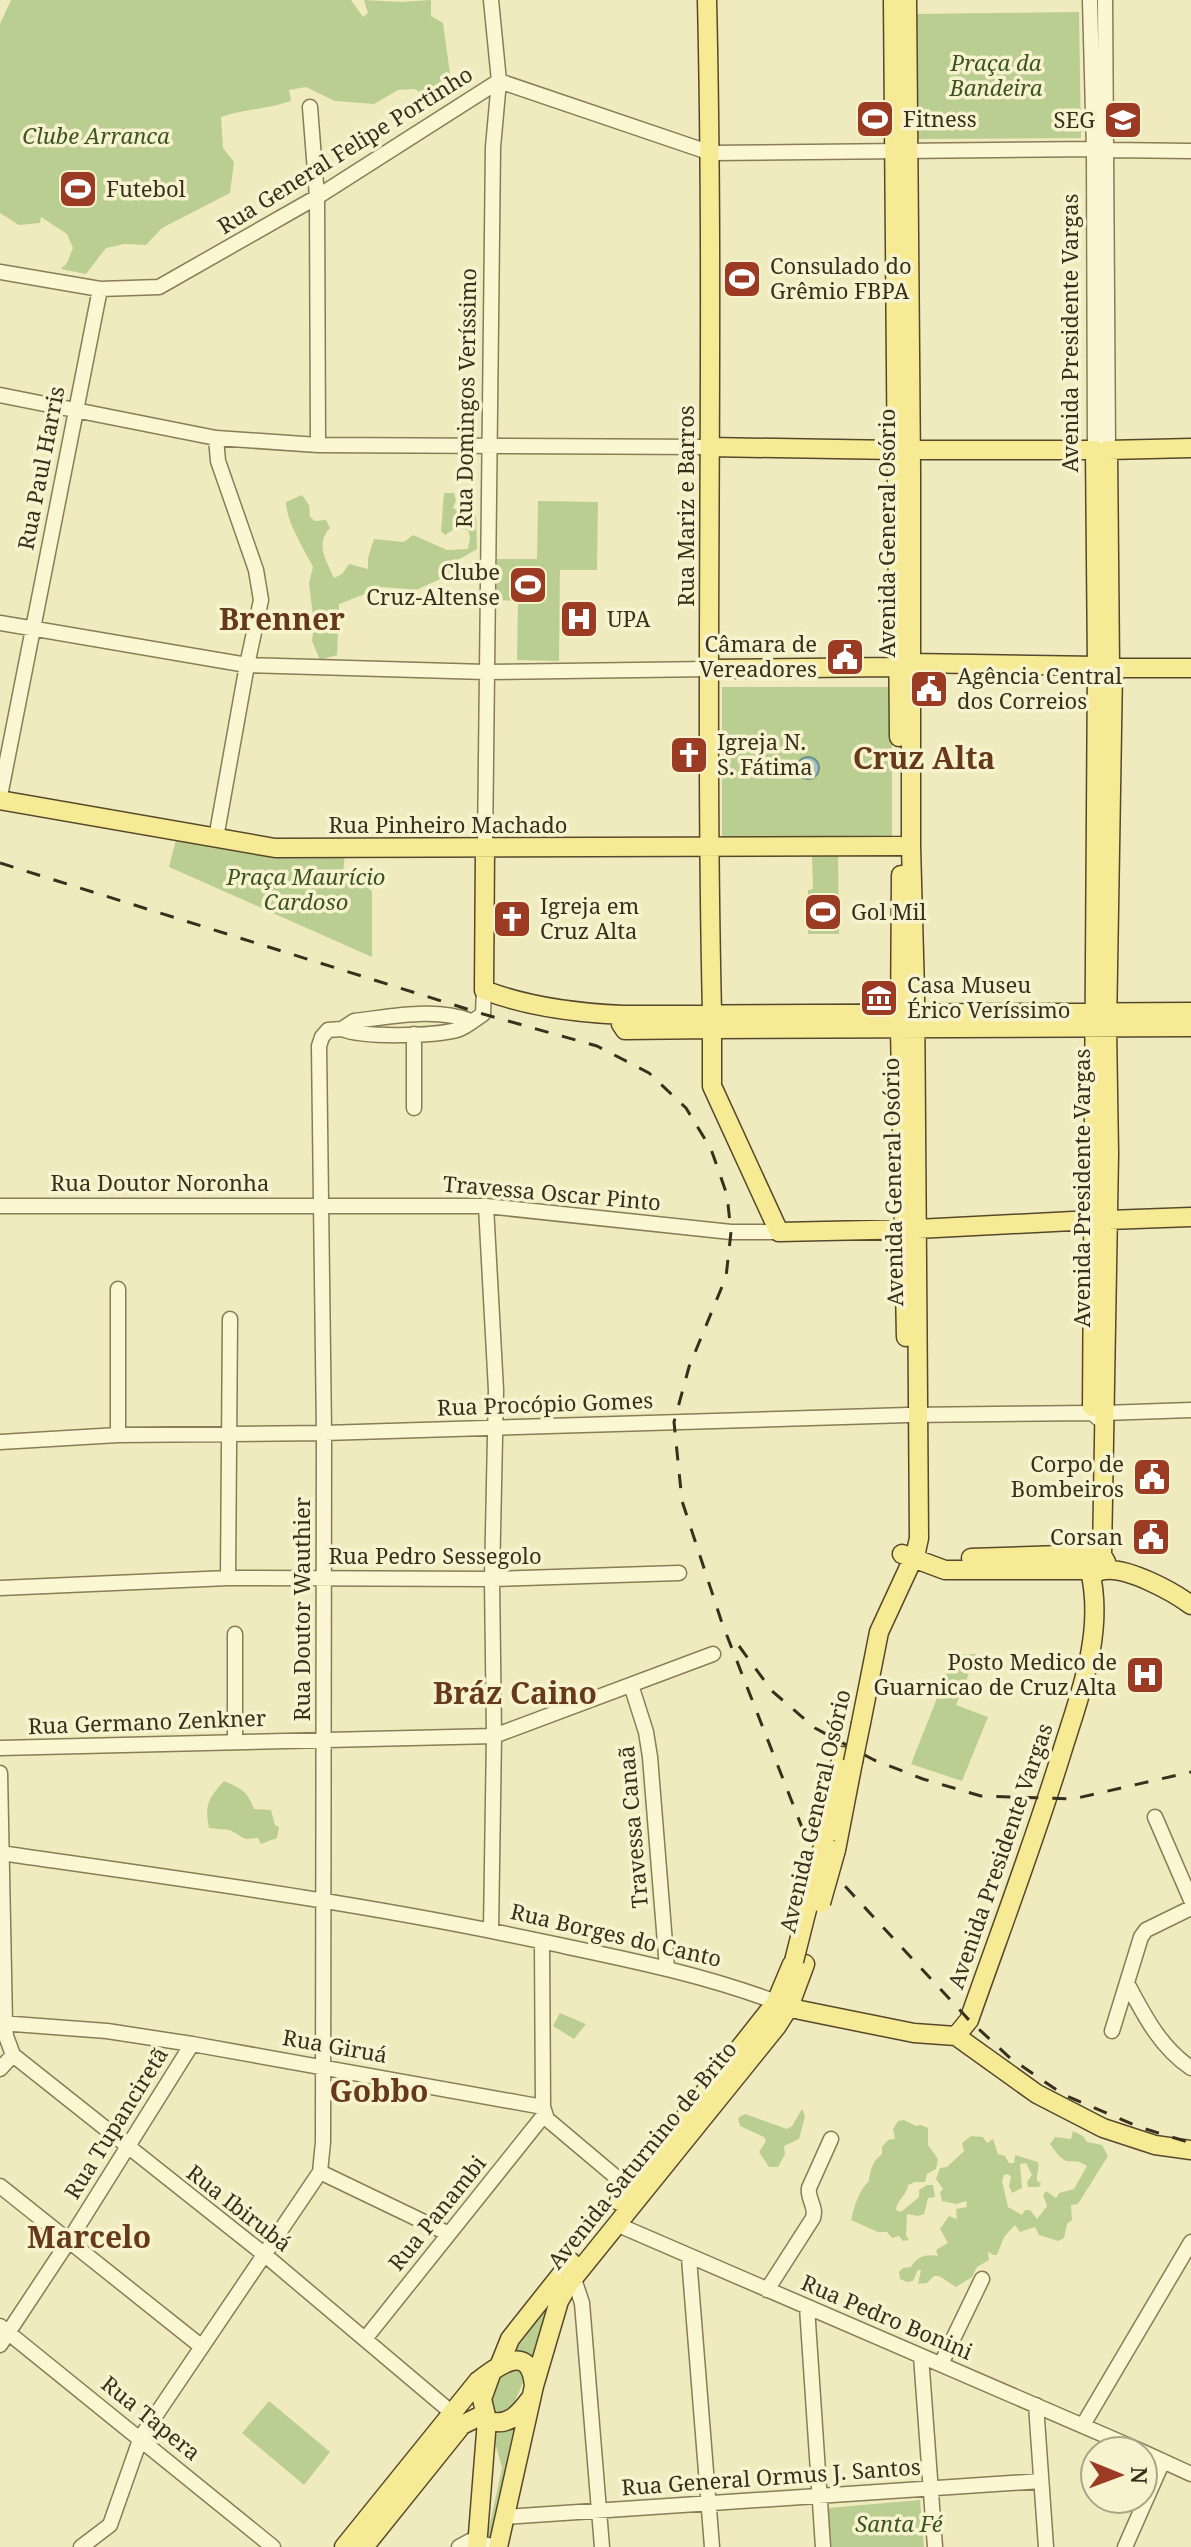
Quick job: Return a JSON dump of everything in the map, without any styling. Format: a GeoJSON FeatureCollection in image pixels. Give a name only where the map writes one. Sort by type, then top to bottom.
{"type":"FeatureCollection","features":[{"type":"Feature","properties":{"kind":"main road","name":"Rua Mariz e Barros"},"geometry":{"type":"LineString","coordinates":[[707,0],[711,153],[709,848],[712,1086],[779,1232]]}},
{"type":"Feature","properties":{"kind":"main road","name":"Avenida General Osório"},"geometry":{"type":"LineString","coordinates":[[893,0],[902,153]]}},
{"type":"Feature","properties":{"kind":"main road","name":"Avenida General Osório"},"geometry":{"type":"LineString","coordinates":[[782,2005],[799,1962],[830,1844],[865,1673],[909,1553],[919,1538],[914,1416],[908,1021],[901,846],[904,450],[902,153],[907,0]]}},
{"type":"Feature","properties":{"kind":"main road"},"geometry":{"type":"LineString","coordinates":[[709,447],[904,450],[1191,448]]}},
{"type":"Feature","properties":{"kind":"main road","name":"Avenida Presidente Vargas"},"geometry":{"type":"LineString","coordinates":[[956,2036],[969,2020],[1047,1800],[1089,1663],[1095,1626],[1104,672],[1102,450]]}},
{"type":"Feature","properties":{"kind":"main road","name":"Avenida General Osório"},"geometry":{"type":"LineString","coordinates":[[902,668],[911,846],[908,1021]]}},
{"type":"Feature","properties":{"kind":"main road"},"geometry":{"type":"LineString","coordinates":[[710,669],[985,668],[1191,679]]}},
{"type":"Feature","properties":{"kind":"main road"},"geometry":{"type":"LineString","coordinates":[[1104,672],[1120,668],[1191,668]]}},
{"type":"Feature","properties":{"kind":"main road","name":"Rua Pinheiro Machado"},"geometry":{"type":"LineString","coordinates":[[0,798],[275,848],[901,846]]}},
{"type":"Feature","properties":{"kind":"main road","name":"Rua Domingos Veríssimo"},"geometry":{"type":"LineString","coordinates":[[484,990],[485,847]]}},
{"type":"Feature","properties":{"kind":"main road"},"geometry":{"type":"LineString","coordinates":[[484,990],[578,1013],[712,1021],[1100,1020],[1191,1027]]}},
{"type":"Feature","properties":{"kind":"main road"},"geometry":{"type":"LineString","coordinates":[[1100,1020],[1191,1012]]}},
{"type":"Feature","properties":{"kind":"main road"},"geometry":{"type":"LineString","coordinates":[[779,1232],[1191,1217]]}},
{"type":"Feature","properties":{"kind":"main road"},"geometry":{"type":"LineString","coordinates":[[909,1553],[940,1564],[1097,1563],[1166,1589],[1191,1605]]}},
{"type":"Feature","properties":{"kind":"main road","name":"Rua Borges do Canto"},"geometry":{"type":"LineString","coordinates":[[782,2005],[914,2033],[956,2036]]}},
{"type":"Feature","properties":{"kind":"main road","name":"Avenida Saturnino de Brito"},"geometry":{"type":"LineString","coordinates":[[344,2547],[451,2412],[478,2381],[497,2366],[510,2339],[629,2188],[782,2005]]}},
{"type":"Feature","properties":{"kind":"main road","name":"Avenida Saturnino de Brito"},"geometry":{"type":"LineString","coordinates":[[497,2547],[533,2391],[559,2301],[782,2005]]}},
{"type":"Feature","properties":{"kind":"main road"},"geometry":{"type":"LineString","coordinates":[[956,2036],[1037,2094],[1103,2128],[1155,2145],[1191,2150]]}},
{"type":"Feature","properties":{"kind":"main road"},"geometry":{"type":"LineString","coordinates":[[364,2547],[462,2425],[486,2417],[500,2424],[516,2416],[533,2391],[531,2370],[519,2360],[509,2360],[497,2366],[482,2399],[486,2417],[471,2546]]}},
{"type":"Feature","properties":{"kind":"street","name":"Rua Domingos Veríssimo"},"geometry":{"type":"LineString","coordinates":[[485,847],[493,147],[499,81],[491,0]]}},
{"type":"Feature","properties":{"kind":"street","name":"Avenida Presidente Vargas"},"geometry":{"type":"LineString","coordinates":[[1090,0],[1101,150]]}},
{"type":"Feature","properties":{"kind":"street","name":"Avenida Presidente Vargas"},"geometry":{"type":"LineString","coordinates":[[1102,450],[1101,150],[1105,0]]}},
{"type":"Feature","properties":{"kind":"street","name":"Rua General Felipe Portinho"},"geometry":{"type":"LineString","coordinates":[[0,272],[100,289],[159,287],[317,197],[499,81],[711,153],[1191,151]]}},
{"type":"Feature","properties":{"kind":"street"},"geometry":{"type":"LineString","coordinates":[[310,107],[317,197],[318,445]]}},
{"type":"Feature","properties":{"kind":"street","name":"Rua Paul Harris"},"geometry":{"type":"LineString","coordinates":[[0,798],[100,289]]}},
{"type":"Feature","properties":{"kind":"street"},"geometry":{"type":"LineString","coordinates":[[0,395],[216,438],[318,445],[709,447]]}},
{"type":"Feature","properties":{"kind":"street"},"geometry":{"type":"LineString","coordinates":[[216,438],[218,461],[256,570],[261,600],[216,838]]}},
{"type":"Feature","properties":{"kind":"street"},"geometry":{"type":"LineString","coordinates":[[0,623],[247,665],[486,672],[710,669]]}},
{"type":"Feature","properties":{"kind":"street"},"geometry":{"type":"LineString","coordinates":[[335,1029],[354,1034],[459,1030],[483,1014],[484,990]]}},
{"type":"Feature","properties":{"kind":"street"},"geometry":{"type":"LineString","coordinates":[[335,1029],[354,1021],[395,1017],[458,1016],[471,1021]]}},
{"type":"Feature","properties":{"kind":"street","name":"Rua Doutor Wauthier"},"geometry":{"type":"LineString","coordinates":[[320,2172],[323,2142],[324,1433],[319,1046],[322,1037],[335,1029]]}},
{"type":"Feature","properties":{"kind":"street"},"geometry":{"type":"LineString","coordinates":[[414,1034],[414,1108]]}},
{"type":"Feature","properties":{"kind":"street","name":"Travessa Oscar Pinto"},"geometry":{"type":"LineString","coordinates":[[321,1204],[486,1206],[731,1232],[779,1232]]}},
{"type":"Feature","properties":{"kind":"street","name":"Rua Doutor Noronha"},"geometry":{"type":"LineString","coordinates":[[0,1206],[321,1204]]}},
{"type":"Feature","properties":{"kind":"street"},"geometry":{"type":"LineString","coordinates":[[486,1206],[496,1390],[491,1930]]}},
{"type":"Feature","properties":{"kind":"street"},"geometry":{"type":"LineString","coordinates":[[118,1289],[118,1435]]}},
{"type":"Feature","properties":{"kind":"street"},"geometry":{"type":"LineString","coordinates":[[228,1578],[230,1319]]}},
{"type":"Feature","properties":{"kind":"street","name":"Rua Procópio Gomes"},"geometry":{"type":"LineString","coordinates":[[0,1442],[118,1435],[324,1433],[1191,1410]]}},
{"type":"Feature","properties":{"kind":"street","name":"Rua Pedro Sessegolo"},"geometry":{"type":"LineString","coordinates":[[0,1588],[228,1578],[492,1579],[679,1573]]}},
{"type":"Feature","properties":{"kind":"street"},"geometry":{"type":"LineString","coordinates":[[235,1634],[235,1741]]}},
{"type":"Feature","properties":{"kind":"street","name":"Rua Germano Zenkner"},"geometry":{"type":"LineString","coordinates":[[0,1748],[494,1736],[713,1654]]}},
{"type":"Feature","properties":{"kind":"street","name":"Travessa Canaã"},"geometry":{"type":"LineString","coordinates":[[631,1685],[646,1732],[650,1757],[667,1968]]}},
{"type":"Feature","properties":{"kind":"street"},"geometry":{"type":"LineString","coordinates":[[0,1773],[4,2027],[13,2055],[0,2069]]}},
{"type":"Feature","properties":{"kind":"street"},"geometry":{"type":"LineString","coordinates":[[1155,1817],[1191,1900]]}},
{"type":"Feature","properties":{"kind":"street","name":"Rua Borges do Canto"},"geometry":{"type":"LineString","coordinates":[[1,1853],[322,1899],[491,1930],[667,1968],[782,2005]]}},
{"type":"Feature","properties":{"kind":"street"},"geometry":{"type":"LineString","coordinates":[[1112,2031],[1146,1930],[1191,1908]]}},
{"type":"Feature","properties":{"kind":"street"},"geometry":{"type":"LineString","coordinates":[[542,1942],[544,2111],[629,2188]]}},
{"type":"Feature","properties":{"kind":"street"},"geometry":{"type":"LineString","coordinates":[[1127,1983],[1152,2029],[1175,2057],[1191,2068]]}},
{"type":"Feature","properties":{"kind":"street","name":"Rua Giruá"},"geometry":{"type":"LineString","coordinates":[[4,2027],[107,2031],[192,2044],[322,2066],[544,2111]]}},
{"type":"Feature","properties":{"kind":"street","name":"Rua Tupanciretã"},"geometry":{"type":"LineString","coordinates":[[3,2334],[70,2239],[192,2044]]}},
{"type":"Feature","properties":{"kind":"street","name":"Rua Ibirubá"},"geometry":{"type":"LineString","coordinates":[[13,2055],[265,2255],[451,2412]]}},
{"type":"Feature","properties":{"kind":"street","name":"Rua Panambi"},"geometry":{"type":"LineString","coordinates":[[365,2339],[544,2111]]}},
{"type":"Feature","properties":{"kind":"street"},"geometry":{"type":"LineString","coordinates":[[767,2290],[813,2218],[814,2208],[807,2195],[831,2139]]}},
{"type":"Feature","properties":{"kind":"street"},"geometry":{"type":"LineString","coordinates":[[81,2547],[110,2525],[141,2437],[320,2172],[449,2234]]}},
{"type":"Feature","properties":{"kind":"street"},"geometry":{"type":"LineString","coordinates":[[0,2186],[202,2347]]}},
{"type":"Feature","properties":{"kind":"street","name":"Rua Pedro Bonini"},"geometry":{"type":"LineString","coordinates":[[616,2224],[1105,2435]]}},
{"type":"Feature","properties":{"kind":"street"},"geometry":{"type":"LineString","coordinates":[[1083,2425],[1191,2242]]}},
{"type":"Feature","properties":{"kind":"street"},"geometry":{"type":"LineString","coordinates":[[689,2258],[712,2547]]}},
{"type":"Feature","properties":{"kind":"street"},"geometry":{"type":"LineString","coordinates":[[574,2279],[582,2303],[602,2547]]}},
{"type":"Feature","properties":{"kind":"street"},"geometry":{"type":"LineString","coordinates":[[941,2364],[982,2279]]}},
{"type":"Feature","properties":{"kind":"street"},"geometry":{"type":"LineString","coordinates":[[807,2307],[823,2547]]}},
{"type":"Feature","properties":{"kind":"street","name":"Rua Tapera"},"geometry":{"type":"LineString","coordinates":[[3,2334],[141,2437],[273,2547]]}},
{"type":"Feature","properties":{"kind":"street"},"geometry":{"type":"LineString","coordinates":[[921,2356],[935,2547]]}},
{"type":"Feature","properties":{"kind":"street"},"geometry":{"type":"LineString","coordinates":[[1036,2405],[1046,2547]]}},
{"type":"Feature","properties":{"kind":"street","name":"Rua Pedro Bonini"},"geometry":{"type":"LineString","coordinates":[[1159,2459],[1191,2474]]}},
{"type":"Feature","properties":{"kind":"street"},"geometry":{"type":"LineString","coordinates":[[1125,2547],[1163,2461]]}},
{"type":"Feature","properties":{"kind":"street","name":"Rua General Ormus J. Santos"},"geometry":{"type":"LineString","coordinates":[[504,2517],[1041,2481]]}},
{"type":"Feature","properties":{"kind":"street"},"geometry":{"type":"LineString","coordinates":[[471,2546],[497,2547]]}},
{"type":"Feature","properties":{"kind":"green space","name":"Clube Arranca"},"geometry":{"type":"Polygon","coordinates":[[[11,0],[351,0],[363,17],[368,13],[364,0],[431,0],[431,16],[443,23],[452,88],[426,97],[415,89],[398,90],[374,104],[335,101],[306,87],[289,90],[291,101],[221,117],[223,148],[234,162],[230,193],[162,228],[146,245],[125,244],[106,248],[86,274],[61,269],[73,248],[67,234],[41,217],[40,223],[19,225],[0,213],[0,24],[11,0]]]}},
{"type":"Feature","properties":{"kind":"green space","name":"Praça da Bandeira"},"geometry":{"type":"Polygon","coordinates":[[[1079,12],[1081,138],[913,139],[912,14],[1079,12]]]}},
{"type":"Feature","properties":{"kind":"green space"},"geometry":{"type":"Polygon","coordinates":[[[444,493],[454,493],[456,500],[453,508],[476,515],[477,549],[458,560],[451,560],[450,571],[416,590],[383,587],[339,604],[337,655],[320,660],[312,641],[314,624],[309,583],[313,567],[292,526],[286,502],[302,495],[309,505],[310,517],[315,521],[326,520],[330,528],[323,540],[323,552],[334,578],[342,574],[349,564],[368,569],[374,539],[404,542],[413,535],[447,550],[468,549],[468,530],[456,528],[445,535],[441,531],[444,493]]]}},
{"type":"Feature","properties":{"kind":"green space","name":"Clube Cruz-Altense"},"geometry":{"type":"Polygon","coordinates":[[[538,501],[598,502],[597,570],[560,570],[559,661],[517,660],[518,601],[496,600],[497,559],[537,559],[538,501]]]}},
{"type":"Feature","properties":{"kind":"green space"},"geometry":{"type":"Polygon","coordinates":[[[722,687],[892,687],[892,843],[722,843],[722,687]]]}},
{"type":"Feature","properties":{"kind":"green space","name":"Praça Maurício Cardoso"},"geometry":{"type":"Polygon","coordinates":[[[177,836],[345,854],[342,883],[363,884],[372,891],[372,957],[169,867],[177,836]]]}},
{"type":"Feature","properties":{"kind":"green space","name":"Gol Mil"},"geometry":{"type":"Polygon","coordinates":[[[812,855],[838,855],[839,934],[808,934],[808,890],[813,889],[812,855]]]}},
{"type":"Feature","properties":{"kind":"green space"},"geometry":{"type":"Polygon","coordinates":[[[977,1654],[956,1705],[988,1717],[962,1781],[911,1764],[954,1655],[977,1654]]]}},
{"type":"Feature","properties":{"kind":"green space"},"geometry":{"type":"Polygon","coordinates":[[[224,1781],[243,1791],[254,1809],[271,1810],[275,1825],[279,1827],[277,1838],[261,1844],[258,1838],[245,1839],[230,1830],[209,1828],[209,1802],[224,1781]]]}},
{"type":"Feature","properties":{"kind":"green space"},"geometry":{"type":"Polygon","coordinates":[[[560,2013],[586,2024],[574,2039],[553,2026],[560,2013]]]}},
{"type":"Feature","properties":{"kind":"green space"},"geometry":{"type":"Polygon","coordinates":[[[802,2109],[805,2116],[799,2139],[784,2146],[785,2154],[778,2167],[769,2167],[759,2152],[766,2141],[764,2137],[740,2126],[738,2118],[745,2114],[787,2129],[802,2109]]]}},
{"type":"Feature","properties":{"kind":"green space"},"geometry":{"type":"Polygon","coordinates":[[[898,2121],[928,2128],[928,2145],[938,2159],[936,2169],[927,2174],[925,2182],[908,2185],[897,2206],[896,2210],[901,2212],[919,2197],[919,2190],[933,2185],[935,2197],[928,2198],[924,2214],[907,2214],[906,2236],[909,2240],[903,2241],[899,2236],[892,2238],[887,2232],[878,2232],[851,2220],[855,2204],[869,2181],[872,2166],[882,2154],[882,2147],[888,2140],[895,2139],[893,2129],[898,2121]]]}},
{"type":"Feature","properties":{"kind":"green space"},"geometry":{"type":"Polygon","coordinates":[[[1073,2131],[1087,2142],[1102,2145],[1108,2156],[1078,2204],[1071,2205],[1072,2220],[1067,2224],[1064,2238],[1058,2241],[1039,2235],[1035,2227],[1020,2232],[1015,2225],[1004,2237],[997,2255],[988,2251],[989,2260],[956,2287],[939,2276],[918,2284],[921,2270],[918,2270],[913,2281],[900,2279],[899,2272],[911,2267],[916,2260],[930,2255],[938,2256],[936,2250],[948,2243],[940,2229],[949,2216],[957,2219],[956,2209],[967,2207],[966,2201],[956,2204],[942,2201],[940,2192],[943,2189],[936,2179],[940,2168],[947,2167],[964,2151],[962,2143],[971,2136],[983,2137],[987,2143],[993,2139],[998,2154],[1005,2156],[1009,2163],[1014,2163],[1015,2155],[1038,2162],[1039,2187],[1028,2187],[1027,2182],[1032,2175],[1026,2163],[1020,2164],[1022,2188],[1012,2193],[1008,2174],[1002,2181],[1008,2207],[1022,2215],[1025,2210],[1030,2210],[1037,2219],[1047,2206],[1043,2195],[1046,2191],[1056,2198],[1059,2193],[1074,2189],[1087,2166],[1066,2161],[1050,2144],[1055,2137],[1071,2139],[1073,2131]]]}},
{"type":"Feature","properties":{"kind":"green space"},"geometry":{"type":"Polygon","coordinates":[[[558,2285],[531,2362],[505,2355],[558,2285]]]}},
{"type":"Feature","properties":{"kind":"green space"},"geometry":{"type":"Polygon","coordinates":[[[514,2363],[526,2376],[511,2410],[497,2414],[489,2407],[491,2393],[502,2368],[514,2363]]]}},
{"type":"Feature","properties":{"kind":"green space"},"geometry":{"type":"Polygon","coordinates":[[[269,2401],[330,2452],[304,2485],[242,2433],[269,2401]]]}},
{"type":"Feature","properties":{"kind":"green space"},"geometry":{"type":"Polygon","coordinates":[[[520,2419],[493,2544],[486,2542],[502,2468],[493,2435],[507,2431],[520,2419]]]}},
{"type":"Feature","properties":{"kind":"green space","name":"Santa Fé"},"geometry":{"type":"Polygon","coordinates":[[[920,2500],[924,2547],[831,2547],[828,2508],[920,2500]]]}},
{"type":"Feature","properties":{"kind":"water"},"geometry":{"type":"Polygon","coordinates":[[[808,757],[816,760],[819,768],[816,776],[808,779],[800,776],[797,768],[800,760],[808,757]]]}},
{"type":"Feature","properties":{"kind":"railway"},"geometry":{"type":"LineString","coordinates":[[0,863],[483,1014],[597,1046],[649,1073],[686,1108],[711,1149],[727,1195],[731,1232],[726,1277],[689,1367],[674,1422],[682,1501],[722,1623],[803,1830],[843,1884],[969,2020],[1010,2058],[1064,2095],[1139,2127],[1191,2143]]}},
{"type":"Feature","properties":{"kind":"railway"},"geometry":{"type":"LineString","coordinates":[[739,1646],[772,1691],[815,1728],[874,1760],[981,1796],[1073,1799],[1191,1772]]}},
{"type":"Feature","properties":{"kind":"place","name":"Fitness"},"geometry":{"type":"Point","coordinates":[875,119]}},
{"type":"Feature","properties":{"kind":"place","name":"SEG"},"geometry":{"type":"Point","coordinates":[1123,120]}},
{"type":"Feature","properties":{"kind":"place","name":"Futebol"},"geometry":{"type":"Point","coordinates":[78,189]}},
{"type":"Feature","properties":{"kind":"place","name":"Consulado do Grêmio FBPA"},"geometry":{"type":"Point","coordinates":[742,279]}},
{"type":"Feature","properties":{"kind":"place","name":"Clube Cruz-Altense"},"geometry":{"type":"Point","coordinates":[528,585]}},
{"type":"Feature","properties":{"kind":"place","name":"UPA"},"geometry":{"type":"Point","coordinates":[579,619]}},
{"type":"Feature","properties":{"kind":"place","name":"Câmara de Vereadores"},"geometry":{"type":"Point","coordinates":[845,657]}},
{"type":"Feature","properties":{"kind":"place","name":"Agência Central dos Correios"},"geometry":{"type":"Point","coordinates":[929,689]}},
{"type":"Feature","properties":{"kind":"place","name":"Igreja N. S. Fátima"},"geometry":{"type":"Point","coordinates":[689,755]}},
{"type":"Feature","properties":{"kind":"place","name":"Gol Mil"},"geometry":{"type":"Point","coordinates":[823,912]}},
{"type":"Feature","properties":{"kind":"place","name":"Igreja em Cruz Alta"},"geometry":{"type":"Point","coordinates":[512,919]}},
{"type":"Feature","properties":{"kind":"place","name":"Casa Museu Érico Veríssimo"},"geometry":{"type":"Point","coordinates":[879,998]}},
{"type":"Feature","properties":{"kind":"place","name":"Corpo de Bombeiros"},"geometry":{"type":"Point","coordinates":[1152,1477]}},
{"type":"Feature","properties":{"kind":"place","name":"Corsan"},"geometry":{"type":"Point","coordinates":[1151,1537]}},
{"type":"Feature","properties":{"kind":"place","name":"Posto Medico de Guarnicao de Cruz Alta"},"geometry":{"type":"Point","coordinates":[1145,1675]}},
{"type":"Feature","properties":{"kind":"district","name":"Brenner"},"geometry":{"type":"Point","coordinates":[282,620]}},
{"type":"Feature","properties":{"kind":"district","name":"Cruz Alta"},"geometry":{"type":"Point","coordinates":[924,759]}},
{"type":"Feature","properties":{"kind":"district","name":"Bráz Caino"},"geometry":{"type":"Point","coordinates":[515,1694]}},
{"type":"Feature","properties":{"kind":"district","name":"Gobbo"},"geometry":{"type":"Point","coordinates":[379,2092]}},
{"type":"Feature","properties":{"kind":"district","name":"Marcelo"},"geometry":{"type":"Point","coordinates":[89,2238]}}]}
